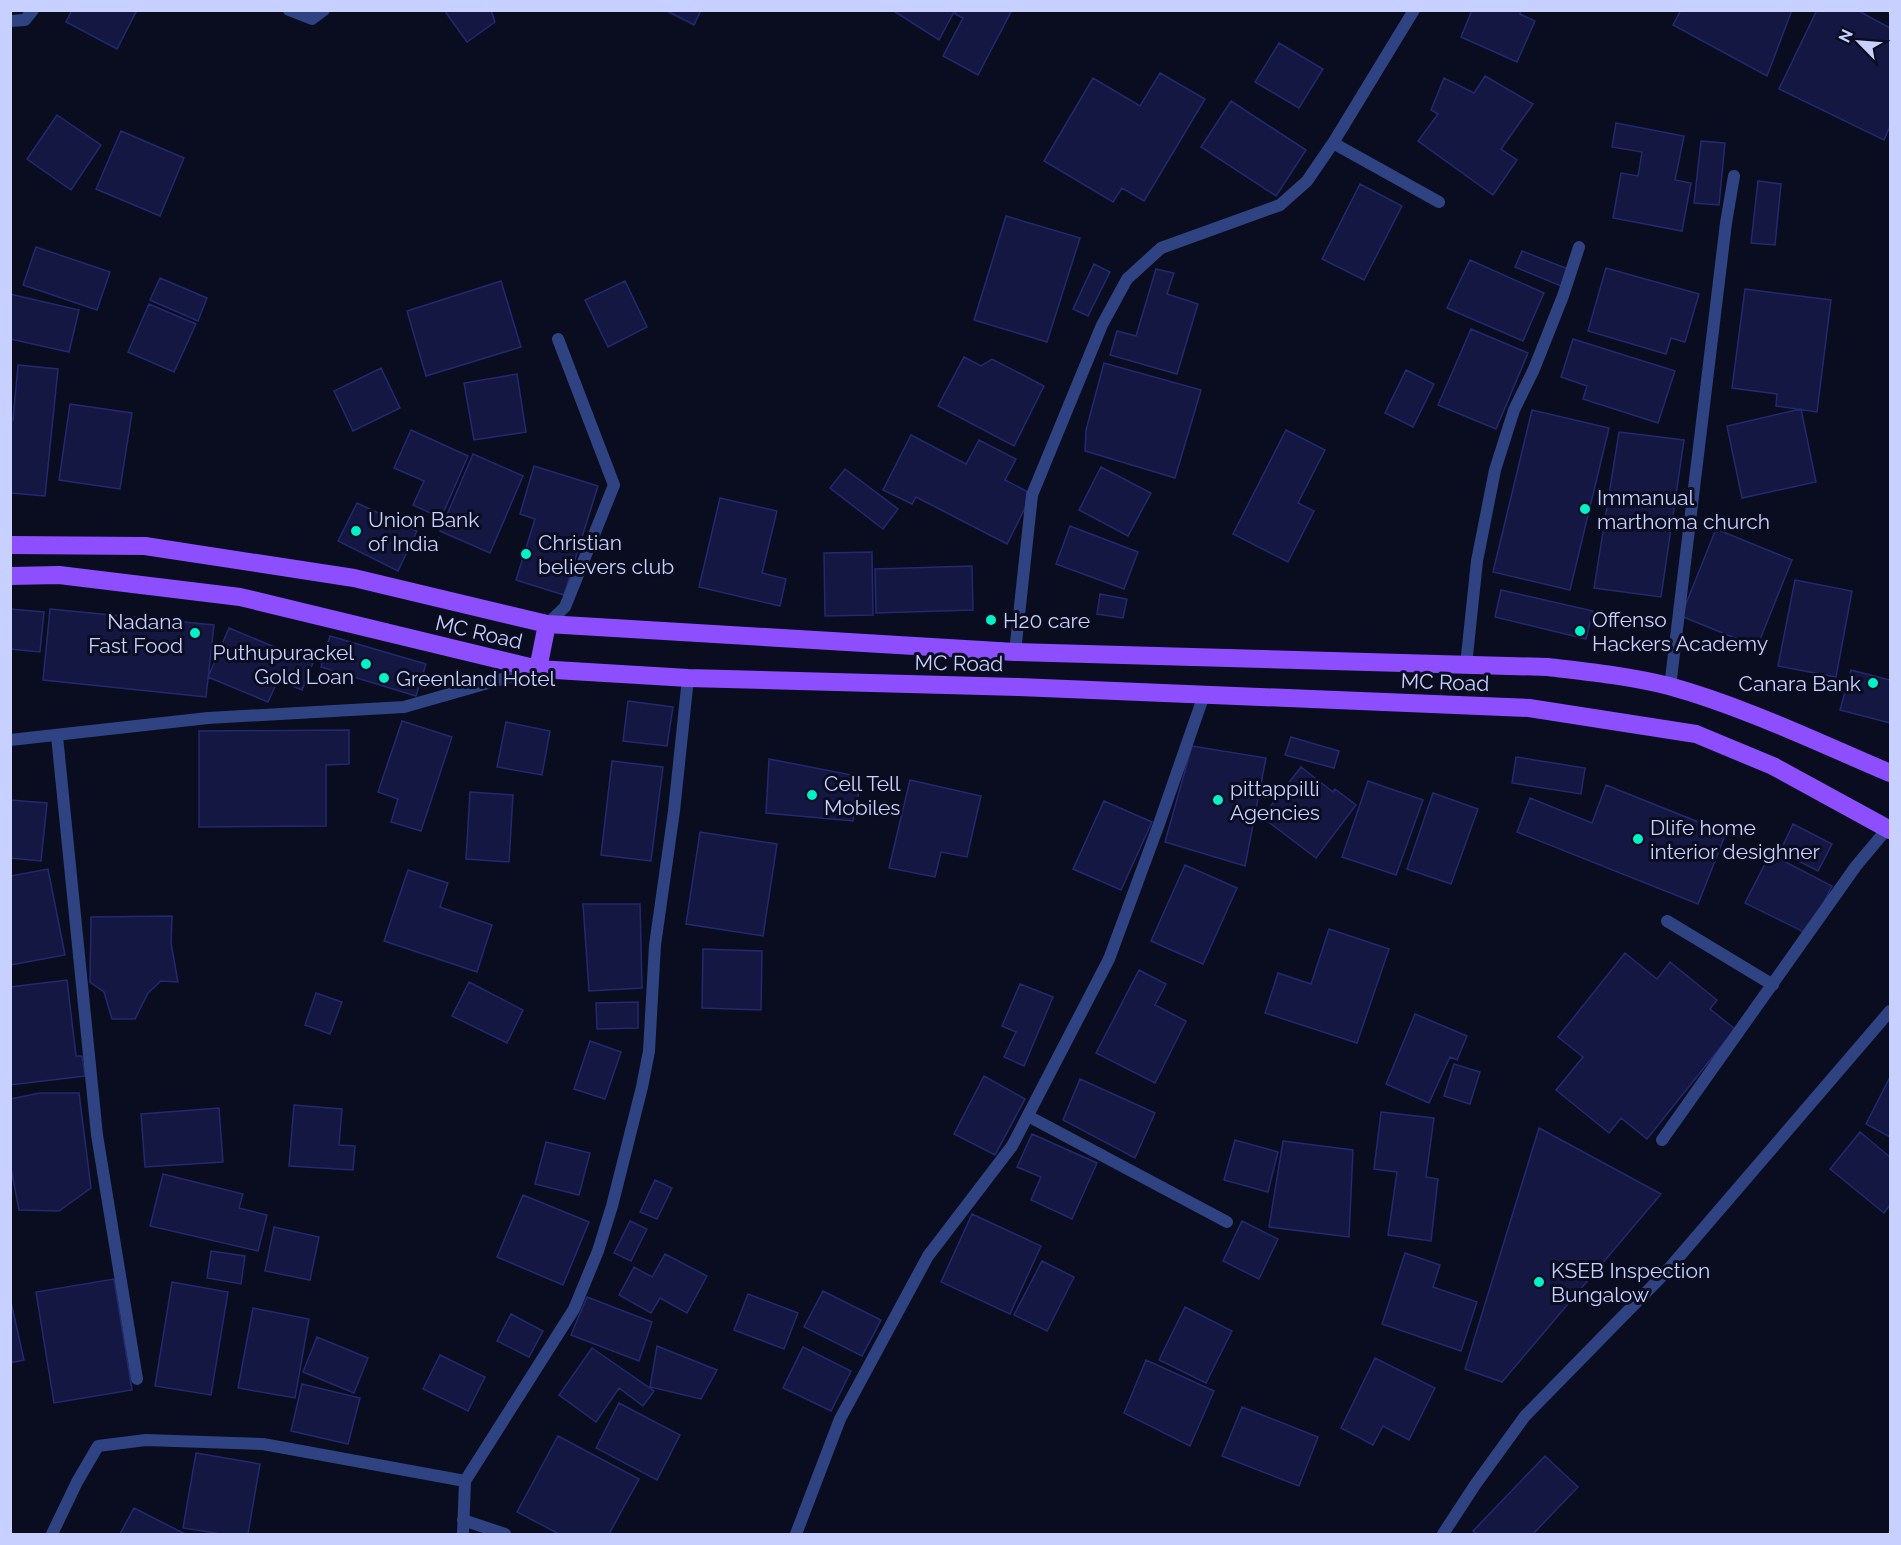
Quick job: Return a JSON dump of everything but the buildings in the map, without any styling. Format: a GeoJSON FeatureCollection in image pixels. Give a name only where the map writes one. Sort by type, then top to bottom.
{"type":"FeatureCollection","features":[{"type":"Feature","properties":{"kind":"main road","name":"MC Road"},"geometry":{"type":"LineString","coordinates":[[10,545],[145,546],[354,578],[548,624],[1015,652],[1548,667],[1609,674],[1670,687],[1737,709],[1890,773]]}},
{"type":"Feature","properties":{"kind":"main road","name":"MC Road"},"geometry":{"type":"LineString","coordinates":[[10,576],[59,575],[240,597],[538,669],[688,678],[1019,687],[1529,708],[1696,734],[1773,766],[1889,829]]}},
{"type":"Feature","properties":{"kind":"main road"},"geometry":{"type":"LineString","coordinates":[[538,669],[548,624]]}},
{"type":"Feature","properties":{"kind":"street"},"geometry":{"type":"LineString","coordinates":[[10,21],[26,20],[33,10]]}},
{"type":"Feature","properties":{"kind":"street"},"geometry":{"type":"LineString","coordinates":[[289,10],[312,19],[324,10]]}},
{"type":"Feature","properties":{"kind":"street"},"geometry":{"type":"LineString","coordinates":[[1015,652],[1032,495],[1102,325],[1127,279],[1161,248],[1280,205],[1307,181],[1333,143],[1414,10]]}},
{"type":"Feature","properties":{"kind":"street"},"geometry":{"type":"LineString","coordinates":[[1333,143],[1439,202]]}},
{"type":"Feature","properties":{"kind":"street"},"geometry":{"type":"LineString","coordinates":[[1670,687],[1734,176]]}},
{"type":"Feature","properties":{"kind":"street"},"geometry":{"type":"LineString","coordinates":[[1466,665],[1477,561],[1495,470],[1514,411],[1555,317],[1579,247]]}},
{"type":"Feature","properties":{"kind":"street"},"geometry":{"type":"LineString","coordinates":[[548,624],[566,607],[614,485],[558,339]]}},
{"type":"Feature","properties":{"kind":"street"},"geometry":{"type":"LineString","coordinates":[[10,741],[208,718],[404,707],[538,669]]}},
{"type":"Feature","properties":{"kind":"street"},"geometry":{"type":"LineString","coordinates":[[463,1534],[465,1481],[574,1309],[598,1251],[612,1206],[649,1051],[655,945],[674,811],[688,678]]}},
{"type":"Feature","properties":{"kind":"street"},"geometry":{"type":"LineString","coordinates":[[796,1534],[840,1419],[927,1256],[1012,1146],[1109,960],[1160,824],[1204,695]]}},
{"type":"Feature","properties":{"kind":"street"},"geometry":{"type":"LineString","coordinates":[[57,736],[98,1135],[137,1379]]}},
{"type":"Feature","properties":{"kind":"street"},"geometry":{"type":"LineString","coordinates":[[1662,1140],[1856,866],[1889,829]]}},
{"type":"Feature","properties":{"kind":"street"},"geometry":{"type":"LineString","coordinates":[[1667,921],[1773,985]]}},
{"type":"Feature","properties":{"kind":"street"},"geometry":{"type":"LineString","coordinates":[[1443,1534],[1525,1416],[1666,1272],[1890,1011]]}},
{"type":"Feature","properties":{"kind":"street"},"geometry":{"type":"LineString","coordinates":[[1028,1116],[1227,1222]]}},
{"type":"Feature","properties":{"kind":"street"},"geometry":{"type":"LineString","coordinates":[[52,1534],[77,1482],[98,1446],[127,1442],[146,1440],[263,1444],[465,1481]]}},
{"type":"Feature","properties":{"kind":"street"},"geometry":{"type":"LineString","coordinates":[[463,1520],[505,1534]]}},
{"type":"Feature","properties":{"kind":"place","name":"Immanual marthoma church"},"geometry":{"type":"Point","coordinates":[1585,509]}},
{"type":"Feature","properties":{"kind":"place","name":"Union Bank of India"},"geometry":{"type":"Point","coordinates":[356,531]}},
{"type":"Feature","properties":{"kind":"place","name":"Christian believers club"},"geometry":{"type":"Point","coordinates":[526,554]}},
{"type":"Feature","properties":{"kind":"place","name":"H20 care"},"geometry":{"type":"Point","coordinates":[991,620]}},
{"type":"Feature","properties":{"kind":"place","name":"Offenso Hackers Academy"},"geometry":{"type":"Point","coordinates":[1580,631]}},
{"type":"Feature","properties":{"kind":"place","name":"Nadana Fast Food"},"geometry":{"type":"Point","coordinates":[195,633]}},
{"type":"Feature","properties":{"kind":"place","name":"Puthupurackel Gold Loan"},"geometry":{"type":"Point","coordinates":[366,664]}},
{"type":"Feature","properties":{"kind":"place","name":"Greenland Hotel"},"geometry":{"type":"Point","coordinates":[384,678]}},
{"type":"Feature","properties":{"kind":"place","name":"Canara Bank"},"geometry":{"type":"Point","coordinates":[1873,683]}},
{"type":"Feature","properties":{"kind":"place","name":"Cell Tell Mobiles"},"geometry":{"type":"Point","coordinates":[812,795]}},
{"type":"Feature","properties":{"kind":"place","name":"pittappilli Agencies"},"geometry":{"type":"Point","coordinates":[1218,800]}},
{"type":"Feature","properties":{"kind":"place","name":"Dlife home interior desighner"},"geometry":{"type":"Point","coordinates":[1638,839]}},
{"type":"Feature","properties":{"kind":"place","name":"KSEB Inspection Bungalow"},"geometry":{"type":"Point","coordinates":[1539,1282]}}]}
